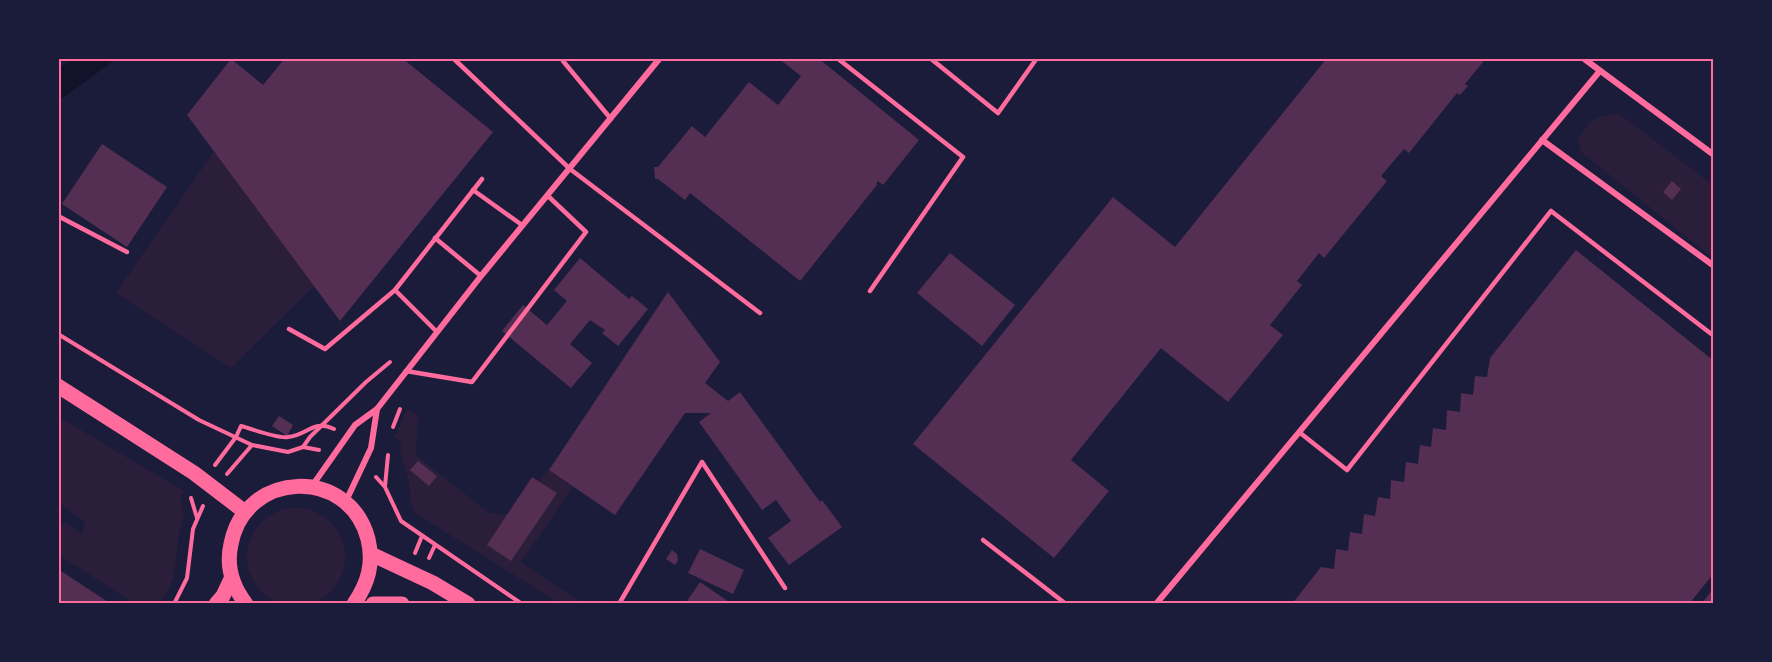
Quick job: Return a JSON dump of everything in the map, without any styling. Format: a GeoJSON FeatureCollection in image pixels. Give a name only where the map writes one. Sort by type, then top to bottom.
{"type":"FeatureCollection","features":[{"type":"Feature","properties":{"kind":"main road"},"geometry":{"type":"LineString","coordinates":[[58,386],[209,484],[245,512]]}},
{"type":"Feature","properties":{"kind":"main road"},"geometry":{"type":"LineString","coordinates":[[246,603],[231,579],[228,555],[233,532],[245,512],[258,498],[275,490],[293,486],[312,486],[330,492],[346,502],[364,525],[371,554],[370,573],[363,590],[354,603]]}},
{"type":"Feature","properties":{"kind":"main road"},"geometry":{"type":"LineString","coordinates":[[371,554],[433,583],[468,603]]}},
{"type":"Feature","properties":{"kind":"main road"},"geometry":{"type":"LineString","coordinates":[[216,603],[223,596],[231,579]]}},
{"type":"Feature","properties":{"kind":"main road"},"geometry":{"type":"LineString","coordinates":[[373,603],[402,603]]}},
{"type":"Feature","properties":{"kind":"street"},"geometry":{"type":"LineString","coordinates":[[312,486],[355,425],[377,409],[522,225],[660,58]]}},
{"type":"Feature","properties":{"kind":"street"},"geometry":{"type":"LineString","coordinates":[[1582,58],[1713,155]]}},
{"type":"Feature","properties":{"kind":"street"},"geometry":{"type":"LineString","coordinates":[[1156,603],[1599,72]]}},
{"type":"Feature","properties":{"kind":"street"},"geometry":{"type":"LineString","coordinates":[[1542,140],[1713,266]]}},
{"type":"Feature","properties":{"kind":"street"},"geometry":{"type":"LineString","coordinates":[[346,502],[371,448],[377,409]]}},
{"type":"Feature","properties":{"kind":"lane"},"geometry":{"type":"LineString","coordinates":[[453,58],[570,169],[760,313]]}},
{"type":"Feature","properties":{"kind":"lane"},"geometry":{"type":"LineString","coordinates":[[566,58],[563,61],[611,119]]}},
{"type":"Feature","properties":{"kind":"lane"},"geometry":{"type":"LineString","coordinates":[[837,58],[963,157],[870,291]]}},
{"type":"Feature","properties":{"kind":"lane"},"geometry":{"type":"LineString","coordinates":[[930,58],[998,113],[1037,58]]}},
{"type":"Feature","properties":{"kind":"lane"},"geometry":{"type":"LineString","coordinates":[[289,328],[325,349],[395,290],[482,179]]}},
{"type":"Feature","properties":{"kind":"lane"},"geometry":{"type":"LineString","coordinates":[[473,190],[522,225]]}},
{"type":"Feature","properties":{"kind":"lane"},"geometry":{"type":"LineString","coordinates":[[406,371],[472,382],[586,232],[548,196]]}},
{"type":"Feature","properties":{"kind":"lane"},"geometry":{"type":"LineString","coordinates":[[1299,432],[1347,470],[1551,211],[1713,336]]}},
{"type":"Feature","properties":{"kind":"lane"},"geometry":{"type":"LineString","coordinates":[[58,216],[127,252]]}},
{"type":"Feature","properties":{"kind":"lane"},"geometry":{"type":"LineString","coordinates":[[435,238],[481,276]]}},
{"type":"Feature","properties":{"kind":"lane"},"geometry":{"type":"LineString","coordinates":[[395,290],[437,332]]}},
{"type":"Feature","properties":{"kind":"lane"},"geometry":{"type":"LineString","coordinates":[[619,603],[702,462],[785,588]]}},
{"type":"Feature","properties":{"kind":"lane"},"geometry":{"type":"LineString","coordinates":[[983,540],[1066,603]]}},
{"type":"Feature","properties":{"kind":"path"},"geometry":{"type":"LineString","coordinates":[[58,334],[199,420],[252,445],[288,452],[303,447],[366,382],[405,350],[424,349]]}},
{"type":"Feature","properties":{"kind":"path"},"geometry":{"type":"LineString","coordinates":[[392,430],[407,393],[419,373]]}},
{"type":"Feature","properties":{"kind":"path"},"geometry":{"type":"LineString","coordinates":[[174,603],[186,578],[193,529],[209,484],[241,426],[286,438],[316,425],[324,424],[347,436]]}},
{"type":"Feature","properties":{"kind":"path"},"geometry":{"type":"LineString","coordinates":[[197,518],[191,497],[252,445]]}},
{"type":"Feature","properties":{"kind":"path"},"geometry":{"type":"LineString","coordinates":[[371,448],[388,457]]}},
{"type":"Feature","properties":{"kind":"path"},"geometry":{"type":"LineString","coordinates":[[385,487],[388,448]]}},
{"type":"Feature","properties":{"kind":"path"},"geometry":{"type":"LineString","coordinates":[[362,469],[377,478],[385,487],[401,521],[522,603]]}},
{"type":"Feature","properties":{"kind":"shaded area"},"geometry":{"type":"Polygon","coordinates":[[[72,59],[116,59],[59,101],[59,68],[72,59]]]}},
{"type":"Feature","properties":{"kind":"shaded area"},"geometry":{"type":"Polygon","coordinates":[[[1618,113],[1713,185],[1713,258],[1581,152],[1578,141],[1590,123],[1598,118],[1618,113]]]}},
{"type":"Feature","properties":{"kind":"shaded area"},"geometry":{"type":"Polygon","coordinates":[[[214,151],[314,286],[231,368],[116,293],[214,151]]]}},
{"type":"Feature","properties":{"kind":"shaded area"},"geometry":{"type":"Polygon","coordinates":[[[407,409],[416,414],[419,421],[416,455],[489,513],[508,513],[549,470],[573,487],[521,562],[582,603],[559,603],[415,513],[401,454],[401,441],[394,437],[407,409]]]}},
{"type":"Feature","properties":{"kind":"shaded area"},"geometry":{"type":"Polygon","coordinates":[[[59,417],[184,491],[180,500],[184,516],[179,533],[173,580],[160,603],[134,603],[59,555],[59,532],[64,522],[82,534],[85,522],[59,503],[59,417]]]}},
{"type":"Feature","properties":{"kind":"shaded area"},"geometry":{"type":"Polygon","coordinates":[[[296,508],[315,512],[330,523],[341,538],[345,557],[341,576],[330,591],[315,602],[296,606],[277,602],[262,591],[251,576],[247,557],[251,538],[262,523],[277,512],[296,508]]]}},
{"type":"Feature","properties":{"kind":"building"},"geometry":{"type":"Polygon","coordinates":[[[285,58],[402,58],[493,132],[340,321],[187,115],[231,59],[263,85],[285,58]]]}},
{"type":"Feature","properties":{"kind":"building"},"geometry":{"type":"Polygon","coordinates":[[[778,58],[818,58],[919,140],[883,185],[878,181],[800,281],[690,193],[685,200],[655,179],[654,167],[658,167],[692,126],[705,137],[749,82],[778,105],[801,76],[778,58]]]}},
{"type":"Feature","properties":{"kind":"building"},"geometry":{"type":"Polygon","coordinates":[[[1327,58],[1479,58],[1483,62],[1465,84],[1468,86],[1460,95],[1457,93],[1409,153],[1404,149],[1381,176],[1387,181],[1324,258],[1319,253],[1297,281],[1302,285],[1270,325],[1283,335],[1228,402],[1161,348],[1071,460],[1109,491],[1054,558],[913,444],[1113,197],[1175,247],[1327,58]]]}},
{"type":"Feature","properties":{"kind":"building"},"geometry":{"type":"Polygon","coordinates":[[[102,144],[167,187],[127,247],[62,204],[102,144]]]}},
{"type":"Feature","properties":{"kind":"building"},"geometry":{"type":"Polygon","coordinates":[[[1672,181],[1681,189],[1672,200],[1663,192],[1672,181]]]}},
{"type":"Feature","properties":{"kind":"building"},"geometry":{"type":"Polygon","coordinates":[[[1576,250],[1714,361],[1714,573],[1689,604],[1292,604],[1321,567],[1334,569],[1336,549],[1348,551],[1350,532],[1362,534],[1364,514],[1375,516],[1378,497],[1390,499],[1391,480],[1404,482],[1406,462],[1418,464],[1420,445],[1431,447],[1433,428],[1446,430],[1447,410],[1460,412],[1461,393],[1473,395],[1475,376],[1487,377],[1490,358],[1576,250]]]}},
{"type":"Feature","properties":{"kind":"building"},"geometry":{"type":"Polygon","coordinates":[[[950,253],[1015,305],[982,346],[917,293],[950,253]]]}},
{"type":"Feature","properties":{"kind":"building"},"geometry":{"type":"Polygon","coordinates":[[[580,258],[629,299],[632,296],[648,309],[618,346],[602,333],[605,330],[590,320],[570,344],[592,363],[571,388],[502,331],[523,305],[547,325],[567,301],[554,290],[580,258]]]}},
{"type":"Feature","properties":{"kind":"building"},"geometry":{"type":"Polygon","coordinates":[[[668,292],[720,362],[705,383],[728,401],[740,392],[820,502],[822,500],[842,527],[789,565],[768,538],[791,521],[776,500],[762,510],[699,422],[711,413],[685,413],[615,515],[549,470],[668,292]]]}},
{"type":"Feature","properties":{"kind":"building"},"geometry":{"type":"Polygon","coordinates":[[[279,416],[293,425],[287,436],[272,426],[279,416]]]}},
{"type":"Feature","properties":{"kind":"building"},"geometry":{"type":"Polygon","coordinates":[[[418,461],[437,476],[429,486],[410,470],[418,461]]]}},
{"type":"Feature","properties":{"kind":"building"},"geometry":{"type":"Polygon","coordinates":[[[532,477],[557,493],[511,561],[487,545],[532,477]]]}},
{"type":"Feature","properties":{"kind":"building"},"geometry":{"type":"Polygon","coordinates":[[[700,549],[744,570],[733,594],[688,573],[700,549]]]}},
{"type":"Feature","properties":{"kind":"building"},"geometry":{"type":"Polygon","coordinates":[[[672,550],[677,554],[678,560],[675,565],[666,559],[672,550]]]}},
{"type":"Feature","properties":{"kind":"building"},"geometry":{"type":"Polygon","coordinates":[[[58,569],[111,604],[58,604],[58,569]]]}},
{"type":"Feature","properties":{"kind":"building"},"geometry":{"type":"Polygon","coordinates":[[[700,582],[732,604],[685,604],[700,582]]]}},
{"type":"Feature","properties":{"kind":"building"},"geometry":{"type":"Polygon","coordinates":[[[1714,588],[1714,604],[1701,604],[1714,588]]]}}]}
